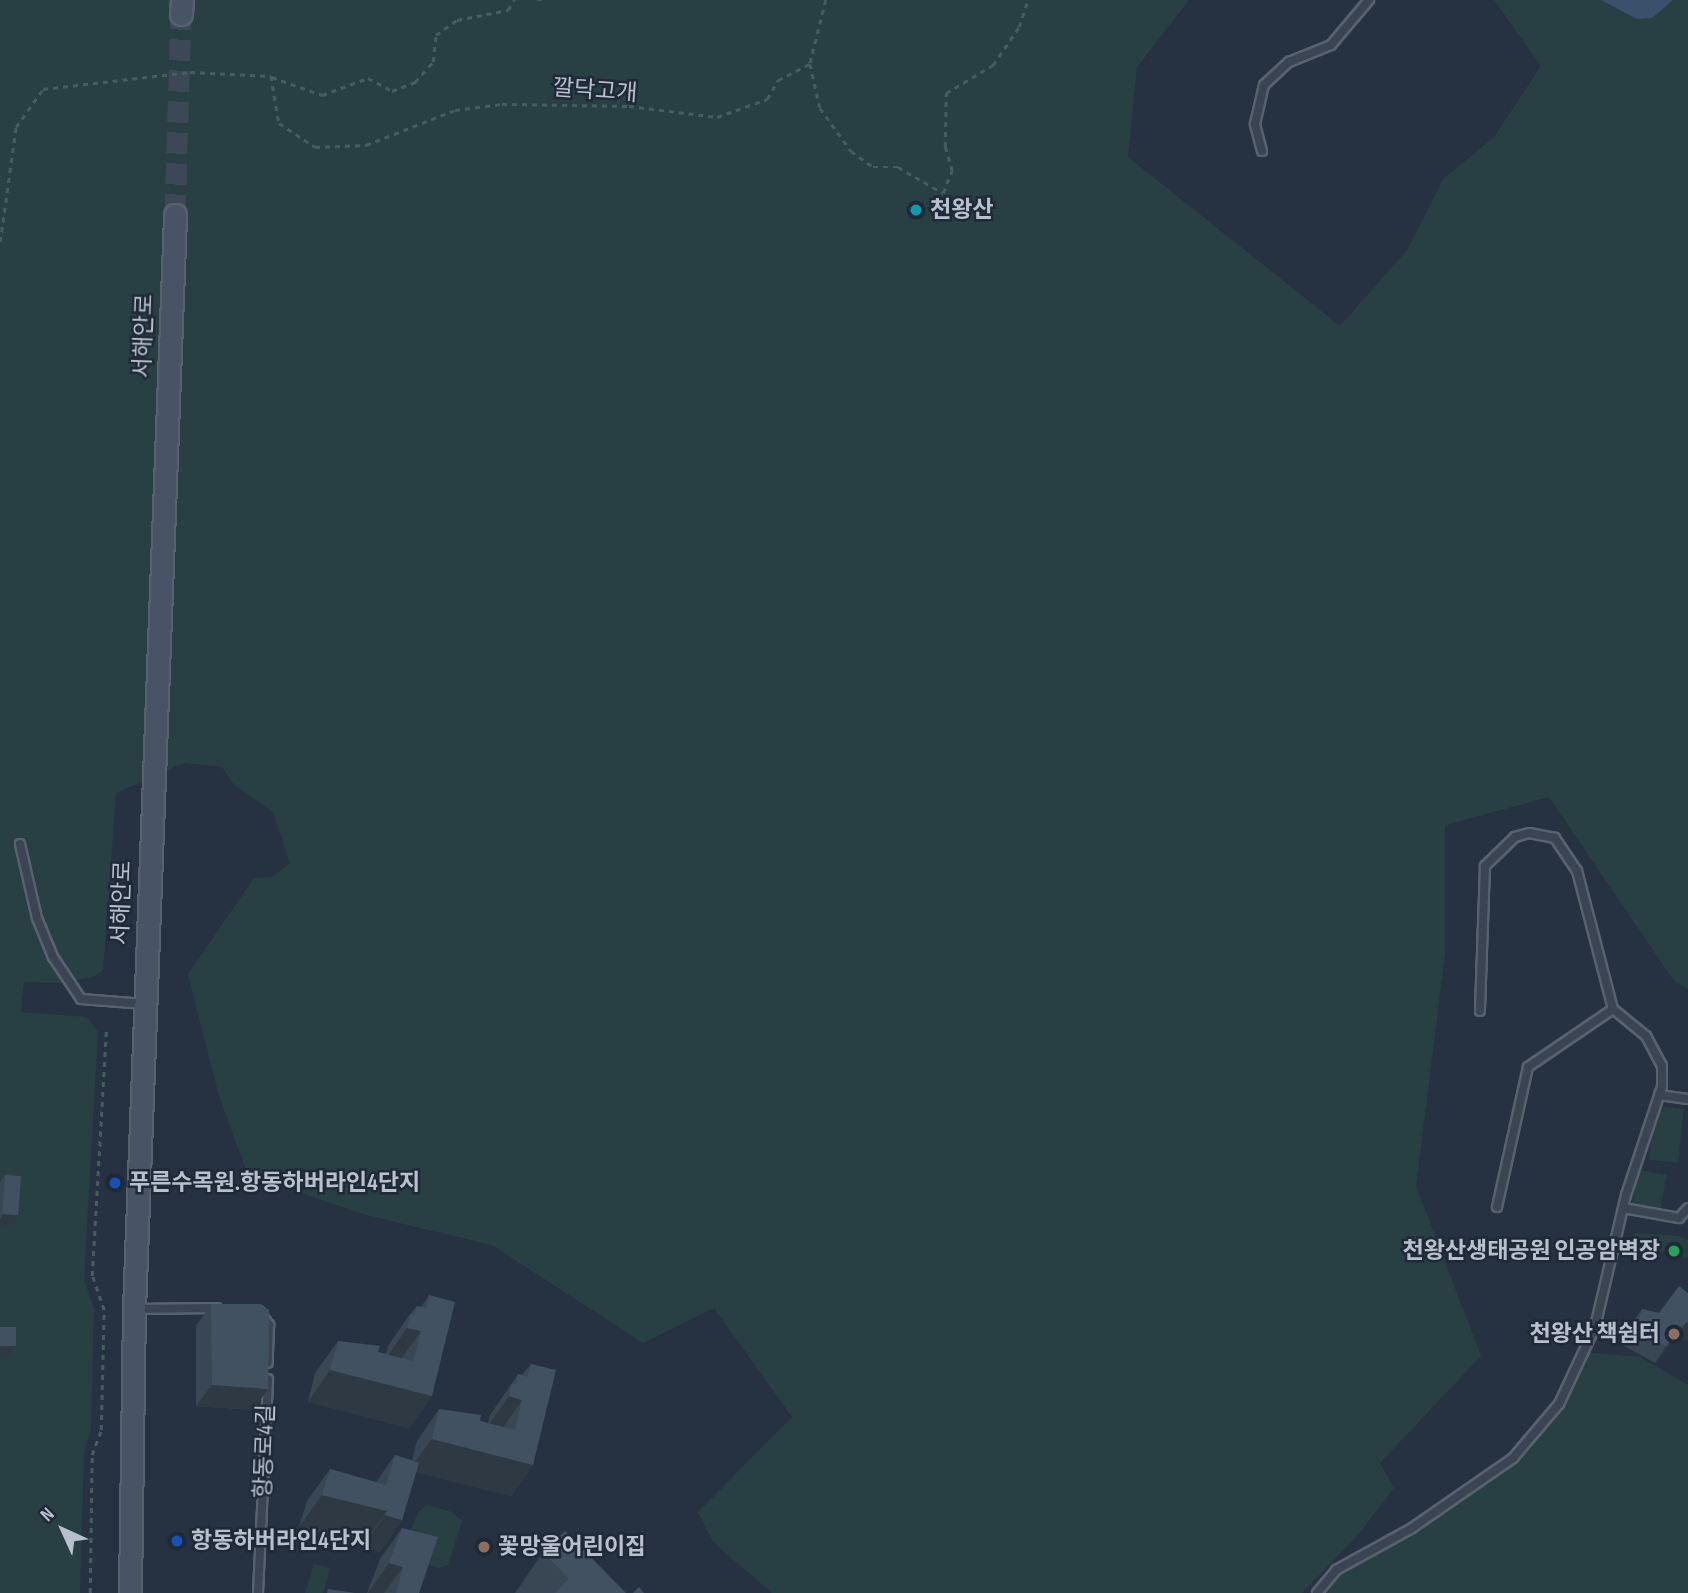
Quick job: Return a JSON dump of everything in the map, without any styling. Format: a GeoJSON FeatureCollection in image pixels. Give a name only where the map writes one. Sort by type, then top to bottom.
{"type":"FeatureCollection","features":[{"type":"Feature","properties":{"kind":"main road","name":"서해안로"},"geometry":{"type":"LineString","coordinates":[[130,1593],[134,1309],[175,215]]}},
{"type":"Feature","properties":{"kind":"lane"},"geometry":{"type":"LineString","coordinates":[[1262,151],[1255,124],[1264,85],[1289,62],[1331,45],[1369,0]]}},
{"type":"Feature","properties":{"kind":"lane"},"geometry":{"type":"LineString","coordinates":[[1317,1593],[1336,1570],[1412,1528],[1442,1504],[1494,1474],[1544,1425],[1559,1404],[1595,1327],[1623,1208],[1659,1095],[1662,1066],[1658,1055],[1634,1022],[1613,1009],[1577,872],[1555,838],[1529,833],[1500,847],[1482,878],[1480,1011]]}},
{"type":"Feature","properties":{"kind":"lane"},"geometry":{"type":"LineString","coordinates":[[20,844],[37,918],[53,957],[81,999],[145,1004]]}},
{"type":"Feature","properties":{"kind":"lane"},"geometry":{"type":"LineString","coordinates":[[1497,1207],[1528,1067],[1613,1009]]}},
{"type":"Feature","properties":{"kind":"lane"},"geometry":{"type":"LineString","coordinates":[[1659,1095],[1688,1099]]}},
{"type":"Feature","properties":{"kind":"lane"},"geometry":{"type":"LineString","coordinates":[[1623,1208],[1679,1218],[1688,1208]]}},
{"type":"Feature","properties":{"kind":"lane"},"geometry":{"type":"LineString","coordinates":[[134,1309],[223,1308]]}},
{"type":"Feature","properties":{"kind":"lane","name":"항동로4길"},"geometry":{"type":"LineString","coordinates":[[258,1593],[270,1325],[260,1311]]}},
{"type":"Feature","properties":{"kind":"path"},"geometry":{"type":"LineString","coordinates":[[0,242],[13,139],[43,89],[190,72],[271,76],[322,95],[368,78],[392,91],[415,82],[433,62],[436,35],[457,20],[508,10],[514,0]]}},
{"type":"Feature","properties":{"kind":"path"},"geometry":{"type":"LineString","coordinates":[[537,0],[543,0]]}},
{"type":"Feature","properties":{"kind":"path"},"geometry":{"type":"LineString","coordinates":[[826,0],[810,64],[820,108],[851,151],[873,167],[898,167],[943,193],[952,171],[945,147],[946,93],[993,65],[1020,27],[1028,0]]}},
{"type":"Feature","properties":{"kind":"path","name":"깔닥고개"},"geometry":{"type":"LineString","coordinates":[[271,76],[279,123],[315,147],[366,145],[455,110],[502,104],[629,106],[717,117],[767,99],[778,80],[810,64]]}},
{"type":"Feature","properties":{"kind":"path"},"geometry":{"type":"LineString","coordinates":[[90,1593],[92,1455],[101,1430],[104,1310],[92,1276],[106,1030]]}},
{"type":"Feature","properties":{"kind":"green space"},"geometry":{"type":"Polygon","coordinates":[[[0,0],[1189,0],[1137,67],[1128,157],[1340,326],[1407,250],[1444,178],[1494,137],[1541,66],[1494,0],[1688,0],[1688,989],[1674,981],[1549,797],[1445,825],[1445,953],[1416,1186],[1481,1356],[1380,1463],[1394,1488],[1358,1535],[1302,1593],[772,1593],[713,1542],[698,1512],[792,1417],[714,1308],[643,1343],[492,1245],[366,1215],[248,1175],[219,1096],[188,974],[254,878],[272,877],[290,863],[273,812],[234,785],[222,767],[184,763],[116,793],[103,970],[93,977],[59,983],[24,982],[21,1012],[87,1017],[98,1032],[84,1280],[94,1308],[91,1429],[84,1452],[80,1593],[0,1593],[0,0]]]}},
{"type":"Feature","properties":{"kind":"green space"},"geometry":{"type":"Polygon","coordinates":[[[1655,1106],[1684,1109],[1678,1163],[1649,1160],[1655,1106]]]}},
{"type":"Feature","properties":{"kind":"green space"},"geometry":{"type":"Polygon","coordinates":[[[1638,1170],[1667,1175],[1660,1210],[1632,1204],[1638,1170]]]}},
{"type":"Feature","properties":{"kind":"green space","name":"천왕산생태공원 인공암벽장"},"geometry":{"type":"Polygon","coordinates":[[[1634,1233],[1678,1236],[1688,1240],[1688,1258],[1632,1244],[1634,1233]]]}},
{"type":"Feature","properties":{"kind":"green space"},"geometry":{"type":"Polygon","coordinates":[[[1583,1352],[1640,1357],[1688,1385],[1688,1593],[1317,1593],[1336,1570],[1412,1528],[1510,1460],[1559,1404],[1583,1352]]]}},
{"type":"Feature","properties":{"kind":"green space"},"geometry":{"type":"Polygon","coordinates":[[[427,1505],[452,1512],[462,1521],[448,1565],[439,1568],[411,1560],[410,1531],[418,1512],[427,1505]]]}},
{"type":"Feature","properties":{"kind":"green space"},"geometry":{"type":"Polygon","coordinates":[[[314,1564],[330,1568],[323,1593],[305,1593],[314,1564]]]}},
{"type":"Feature","properties":{"kind":"water"},"geometry":{"type":"Polygon","coordinates":[[[1601,0],[1673,0],[1652,18],[1637,19],[1601,0]]]}},
{"type":"Feature","properties":{"kind":"building"},"geometry":{"type":"Polygon","coordinates":[[[5,1175],[21,1176],[18,1215],[2,1214],[5,1175]]]}},
{"type":"Feature","properties":{"kind":"building"},"geometry":{"type":"Polygon","coordinates":[[[1679,1286],[1688,1293],[1688,1323],[1666,1346],[1635,1330],[1642,1309],[1659,1313],[1679,1286]]]}},
{"type":"Feature","properties":{"kind":"building"},"geometry":{"type":"Polygon","coordinates":[[[429,1295],[455,1302],[432,1396],[330,1370],[338,1341],[380,1346],[378,1352],[413,1361],[421,1331],[407,1328],[410,1314],[414,1315],[417,1306],[426,1308],[429,1295]]]}},
{"type":"Feature","properties":{"kind":"building"},"geometry":{"type":"Polygon","coordinates":[[[211,1304],[261,1304],[269,1310],[268,1389],[212,1385],[211,1304]]]}},
{"type":"Feature","properties":{"kind":"building"},"geometry":{"type":"Polygon","coordinates":[[[0,1327],[16,1327],[16,1346],[0,1346],[0,1327]]]}},
{"type":"Feature","properties":{"kind":"building"},"geometry":{"type":"Polygon","coordinates":[[[531,1364],[556,1370],[533,1465],[432,1439],[439,1409],[481,1415],[480,1421],[515,1430],[522,1400],[509,1396],[512,1383],[516,1384],[518,1374],[527,1377],[531,1364]]]}},
{"type":"Feature","properties":{"kind":"building"},"geometry":{"type":"Polygon","coordinates":[[[395,1455],[419,1463],[402,1520],[385,1515],[387,1511],[322,1495],[330,1469],[386,1485],[395,1455]]]}},
{"type":"Feature","properties":{"kind":"building"},"geometry":{"type":"Polygon","coordinates":[[[402,1528],[438,1537],[419,1593],[396,1593],[403,1567],[389,1563],[402,1528]]]}},
{"type":"Feature","properties":{"kind":"building"},"geometry":{"type":"Polygon","coordinates":[[[565,1531],[626,1593],[555,1593],[569,1579],[543,1552],[565,1531]]]}},
{"type":"Feature","properties":{"kind":"building"},"geometry":{"type":"Polygon","coordinates":[[[639,1587],[644,1593],[633,1593],[639,1587]]]}},
{"type":"Feature","properties":{"kind":"building"},"geometry":{"type":"Polygon","coordinates":[[[328,1589],[355,1593],[327,1593],[328,1589]]]}},
{"type":"Feature","properties":{"kind":"tunnel"},"geometry":{"type":"LineString","coordinates":[[175,215],[181,14]]}},
{"type":"Feature","properties":{"kind":"place","name":"천왕산"},"geometry":{"type":"Point","coordinates":[916,210]}},
{"type":"Feature","properties":{"kind":"place","name":"푸른수목원.항동하버라인4단지"},"geometry":{"type":"Point","coordinates":[115,1183]}},
{"type":"Feature","properties":{"kind":"place","name":"천왕산생태공원 인공암벽장"},"geometry":{"type":"Point","coordinates":[1674,1251]}},
{"type":"Feature","properties":{"kind":"place","name":"천왕산 책쉼터"},"geometry":{"type":"Point","coordinates":[1674,1334]}},
{"type":"Feature","properties":{"kind":"place","name":"항동하버라인4단지"},"geometry":{"type":"Point","coordinates":[177,1541]}},
{"type":"Feature","properties":{"kind":"place","name":"꽃망울어린이집"},"geometry":{"type":"Point","coordinates":[484,1547]}}]}
